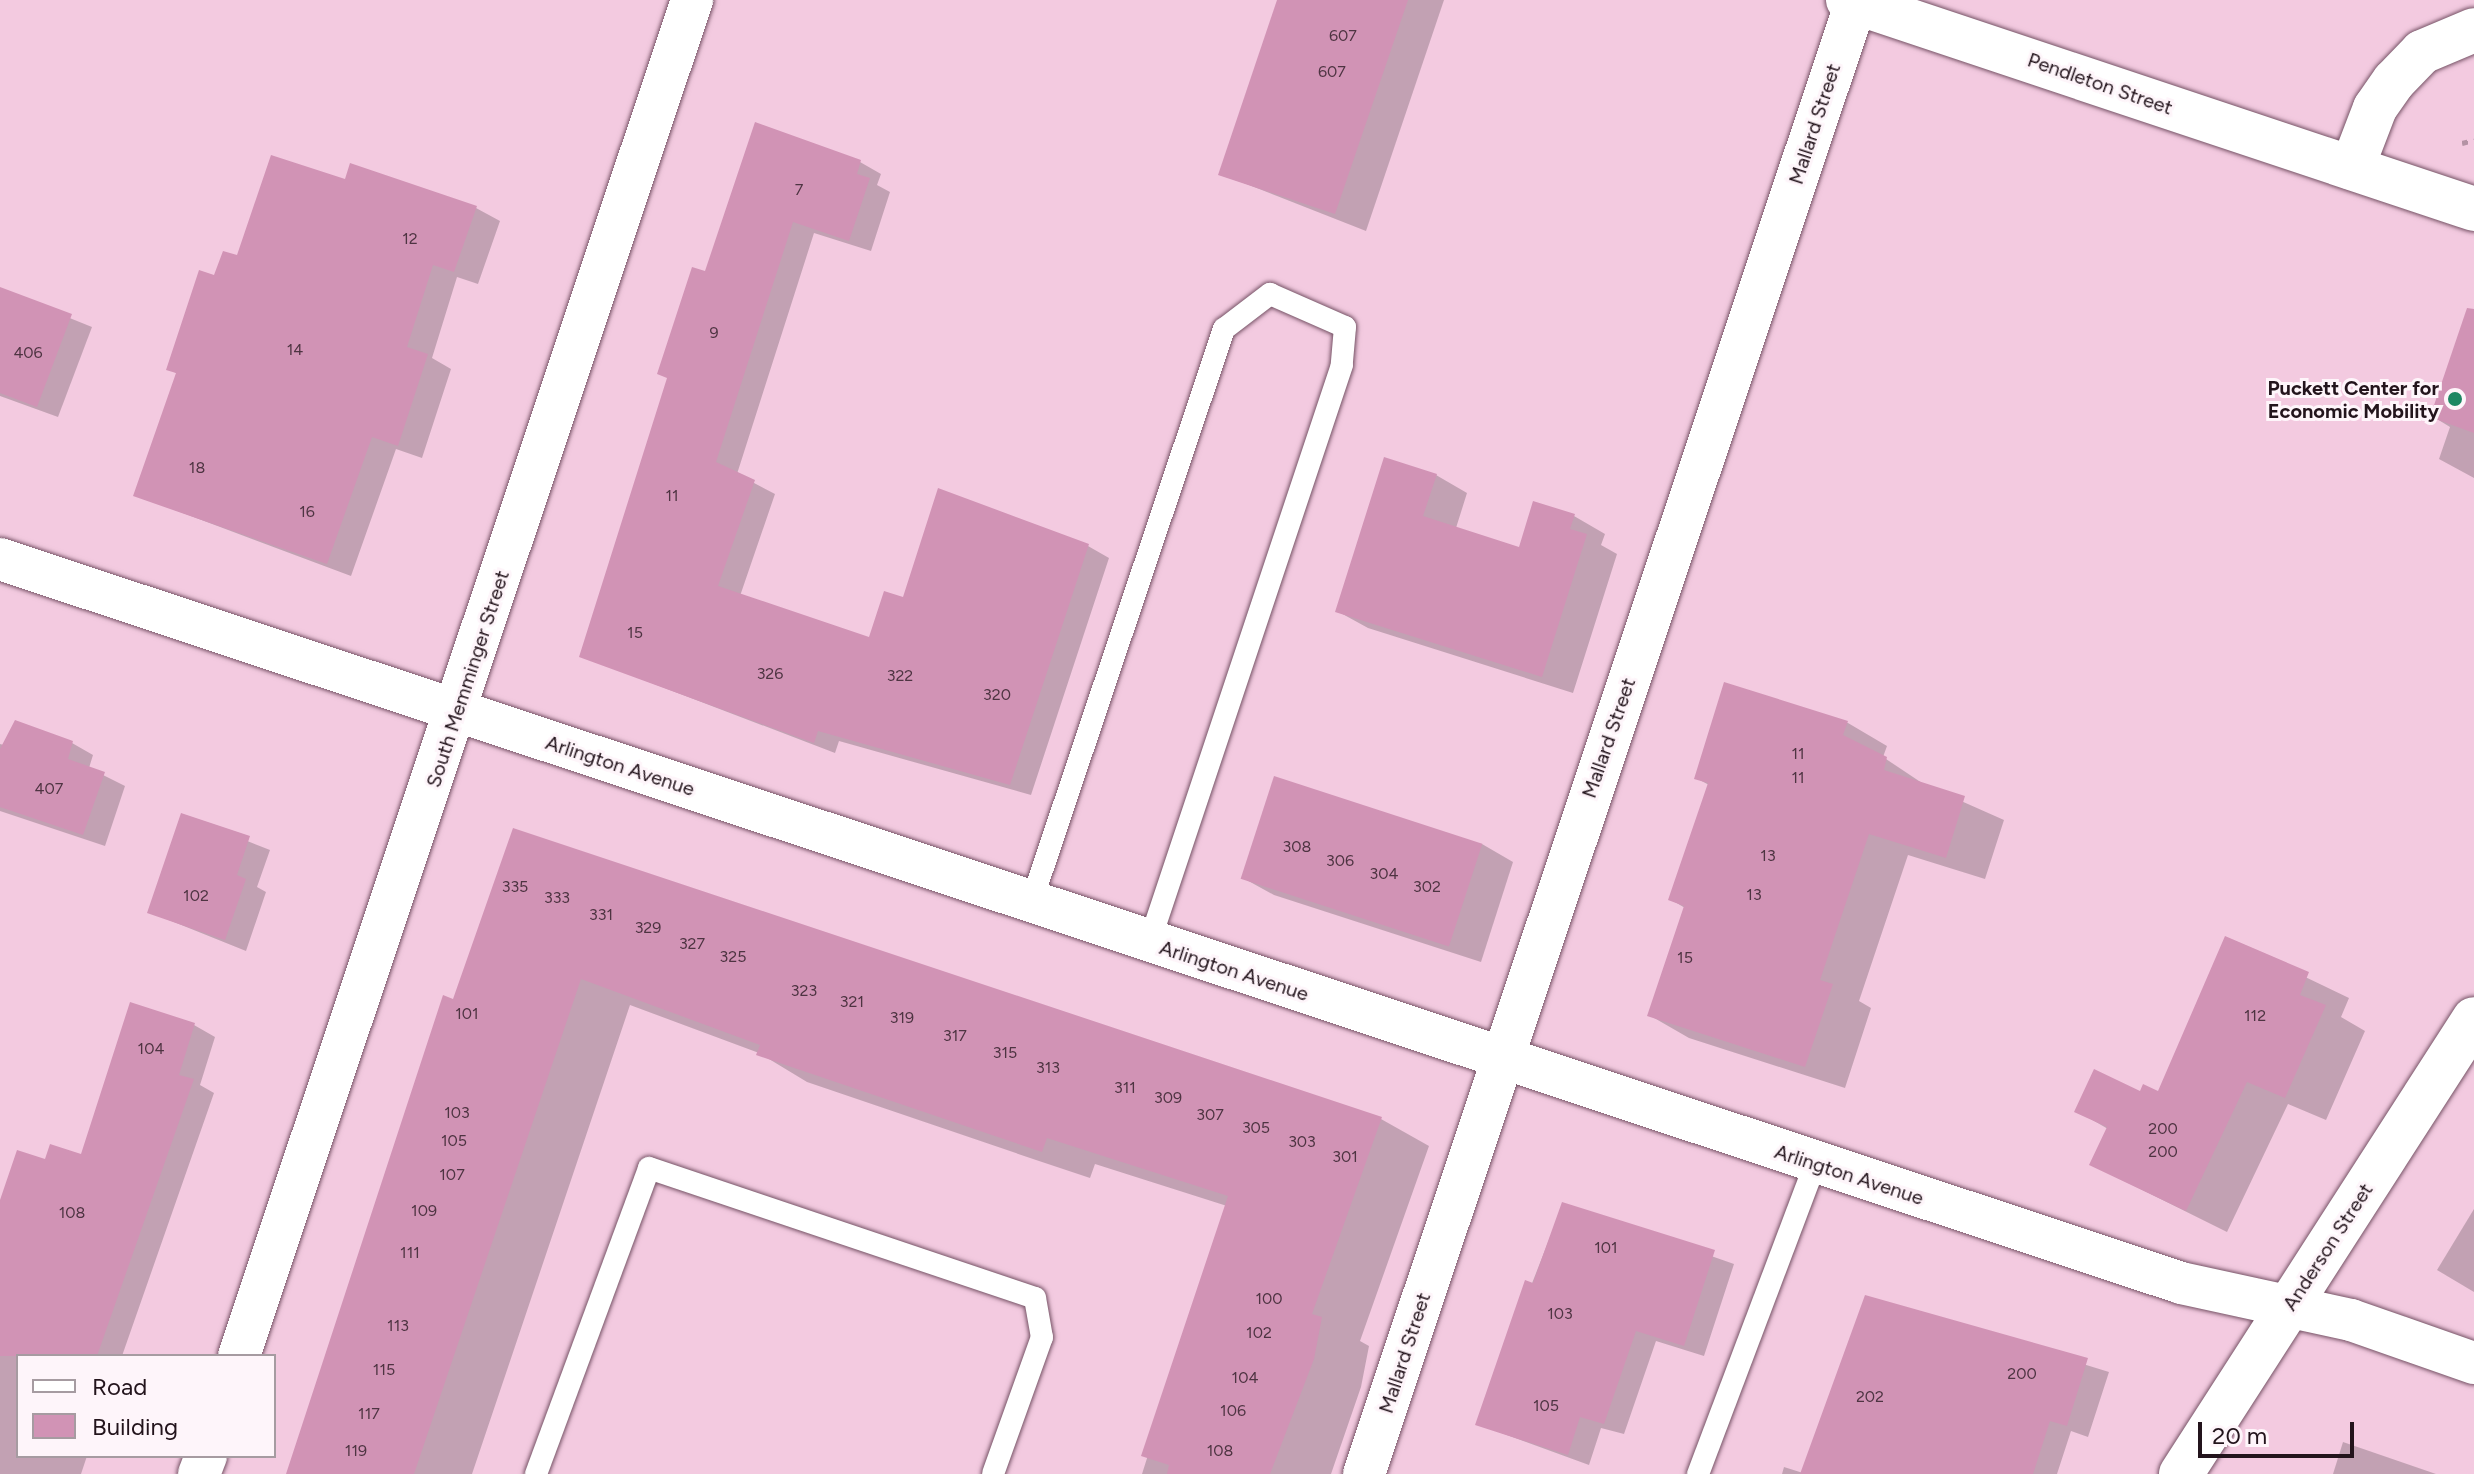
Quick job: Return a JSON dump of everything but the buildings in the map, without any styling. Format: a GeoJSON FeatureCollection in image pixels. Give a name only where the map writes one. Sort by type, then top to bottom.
{"type":"FeatureCollection","features":[{"type":"Feature","properties":{"kind":"main road","name":"Pendleton Street"},"geometry":{"type":"LineString","coordinates":[[1852,1],[2474,209]]}},
{"type":"Feature","properties":{"kind":"main road"},"geometry":{"type":"LineString","coordinates":[[2352,168],[2375,108],[2394,81],[2422,52],[2474,30]]}},
{"type":"Feature","properties":{"kind":"main road","name":"Anderson Street"},"geometry":{"type":"LineString","coordinates":[[2181,1474],[2474,1019]]}},
{"type":"Feature","properties":{"kind":"street","name":"South Memminger Street"},"geometry":{"type":"LineString","coordinates":[[240,1354],[457,712],[692,0]]}},
{"type":"Feature","properties":{"kind":"street","name":"Mallard Street"},"geometry":{"type":"LineString","coordinates":[[1364,1474],[1852,1]]}},
{"type":"Feature","properties":{"kind":"street","name":"Arlington Avenue"},"geometry":{"type":"LineString","coordinates":[[0,559],[1149,943],[2181,1283],[2289,1307],[2474,1363]]}},
{"type":"Feature","properties":{"kind":"lane"},"geometry":{"type":"LineString","coordinates":[[1031,903],[1224,329],[1270,294],[1345,327],[1342,365],[1149,943]]}},
{"type":"Feature","properties":{"kind":"lane"},"geometry":{"type":"LineString","coordinates":[[1698,1474],[1815,1164]]}},
{"type":"Feature","properties":{"kind":"lane"},"geometry":{"type":"LineString","coordinates":[[536,1474],[649,1168],[1035,1298],[1042,1337],[993,1474]]}},
{"type":"Feature","properties":{"kind":"path"},"geometry":{"type":"LineString","coordinates":[[2462,143],[2474,140]]}},
{"type":"Feature","properties":{"kind":"place","name":"Puckett Center for Economic Mobility"},"geometry":{"type":"Point","coordinates":[2455,399]}}]}
